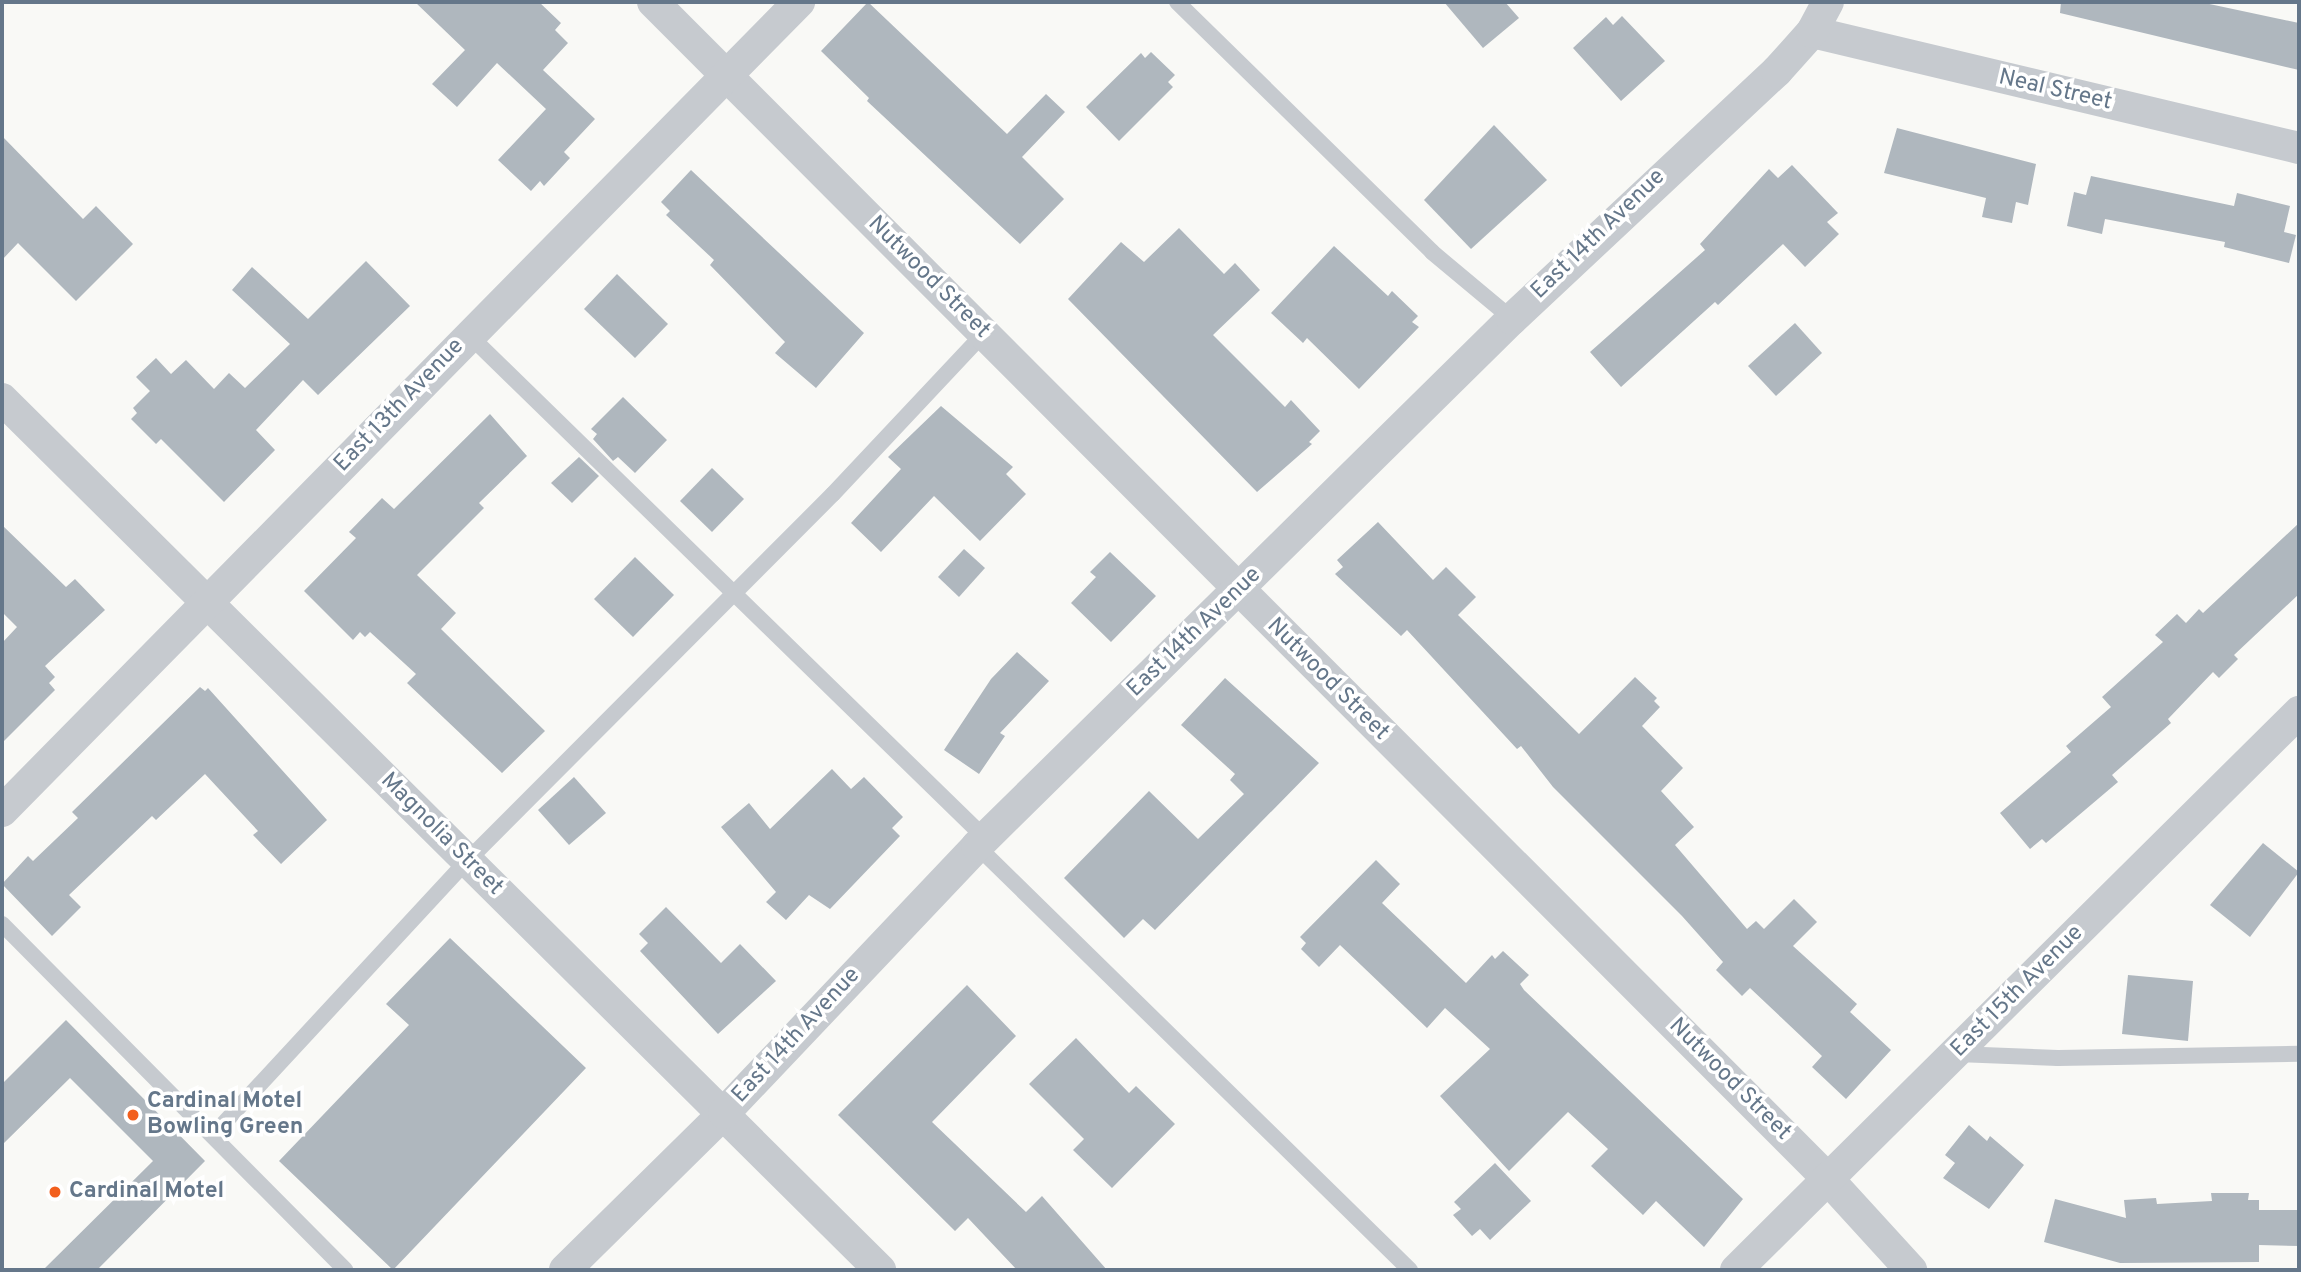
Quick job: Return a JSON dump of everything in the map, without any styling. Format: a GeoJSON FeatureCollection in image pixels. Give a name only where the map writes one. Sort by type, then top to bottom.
{"type":"FeatureCollection","features":[{"type":"Feature","properties":{"kind":"street","name":"Nutwood Street"},"geometry":{"type":"LineString","coordinates":[[653,2],[1238,591],[1827,1178],[1911,1270]]}},
{"type":"Feature","properties":{"kind":"street","name":"East 13th Avenue"},"geometry":{"type":"LineString","coordinates":[[2,811],[725,74],[799,2]]}},
{"type":"Feature","properties":{"kind":"street","name":"East 14th Avenue"},"geometry":{"type":"LineString","coordinates":[[565,1270],[724,1113],[981,842],[1512,318],[1777,71],[1812,32],[1828,2]]}},
{"type":"Feature","properties":{"kind":"street","name":"Neal Street"},"geometry":{"type":"LineString","coordinates":[[1812,32],[2299,148]]}},
{"type":"Feature","properties":{"kind":"street","name":"Magnolia Street"},"geometry":{"type":"LineString","coordinates":[[2,399],[880,1270]]}},
{"type":"Feature","properties":{"kind":"street","name":"East 15th Avenue"},"geometry":{"type":"LineString","coordinates":[[1736,1270],[2299,712]]}},
{"type":"Feature","properties":{"kind":"lane"},"geometry":{"type":"LineString","coordinates":[[1177,2],[1432,252],[1512,318]]}},
{"type":"Feature","properties":{"kind":"lane"},"geometry":{"type":"LineString","coordinates":[[213,1135],[467,860],[730,593],[833,494],[983,334]]}},
{"type":"Feature","properties":{"kind":"lane"},"geometry":{"type":"LineString","coordinates":[[469,335],[1410,1270]]}},
{"type":"Feature","properties":{"kind":"lane"},"geometry":{"type":"LineString","coordinates":[[2,924],[345,1270]]}},
{"type":"Feature","properties":{"kind":"lane"},"geometry":{"type":"LineString","coordinates":[[1956,1054],[2058,1058],[2299,1054]]}},
{"type":"Feature","properties":{"kind":"building"},"geometry":{"type":"Polygon","coordinates":[[[415,2],[539,2],[561,23],[555,30],[568,43],[543,70],[595,119],[564,152],[570,158],[544,186],[540,181],[531,191],[498,160],[546,109],[497,63],[457,107],[432,84],[465,50],[415,2]]]}},
{"type":"Feature","properties":{"kind":"building"},"geometry":{"type":"Polygon","coordinates":[[[868,2],[1007,134],[1046,94],[1065,112],[1022,157],[1064,199],[1020,244],[867,101],[869,98],[821,51],[868,2]]]}},
{"type":"Feature","properties":{"kind":"building"},"geometry":{"type":"Polygon","coordinates":[[[1444,2],[1505,2],[1519,18],[1483,48],[1444,2]]]}},
{"type":"Feature","properties":{"kind":"building"},"geometry":{"type":"Polygon","coordinates":[[[2061,2],[2200,2],[2299,23],[2299,70],[2060,13],[2061,2]]]}},
{"type":"Feature","properties":{"kind":"building"},"geometry":{"type":"Polygon","coordinates":[[[1622,16],[1665,61],[1621,101],[1573,48],[1606,17],[1613,25],[1622,16]]]}},
{"type":"Feature","properties":{"kind":"building"},"geometry":{"type":"Polygon","coordinates":[[[1151,52],[1175,75],[1168,82],[1173,87],[1119,141],[1086,107],[1141,53],[1145,58],[1151,52]]]}},
{"type":"Feature","properties":{"kind":"building"},"geometry":{"type":"Polygon","coordinates":[[[1494,125],[1547,180],[1471,249],[1424,200],[1494,125]]]}},
{"type":"Feature","properties":{"kind":"building"},"geometry":{"type":"Polygon","coordinates":[[[1897,128],[2036,164],[2028,205],[2016,202],[2012,223],[1982,217],[1986,198],[1884,173],[1897,128]]]}},
{"type":"Feature","properties":{"kind":"building"},"geometry":{"type":"Polygon","coordinates":[[[2,136],[83,219],[96,206],[133,244],[76,301],[18,243],[2,260],[2,136]]]}},
{"type":"Feature","properties":{"kind":"building"},"geometry":{"type":"Polygon","coordinates":[[[1792,165],[1838,213],[1827,222],[1839,234],[1805,267],[1783,244],[1718,305],[1715,302],[1621,387],[1590,352],[1705,250],[1700,244],[1769,169],[1778,178],[1792,165]]]}},
{"type":"Feature","properties":{"kind":"building"},"geometry":{"type":"Polygon","coordinates":[[[691,170],[864,333],[816,388],[775,353],[785,342],[710,265],[714,260],[666,215],[670,211],[661,202],[691,170]]]}},
{"type":"Feature","properties":{"kind":"building"},"geometry":{"type":"Polygon","coordinates":[[[2091,176],[2234,206],[2237,193],[2290,206],[2284,232],[2296,235],[2289,263],[2224,247],[2225,242],[2105,219],[2102,234],[2067,226],[2074,192],[2086,195],[2091,176]]]}},
{"type":"Feature","properties":{"kind":"building"},"geometry":{"type":"Polygon","coordinates":[[[1179,228],[1224,274],[1235,263],[1260,290],[1213,335],[1285,407],[1291,400],[1320,431],[1309,442],[1312,444],[1257,492],[1068,299],[1121,242],[1144,262],[1179,228]]]}},
{"type":"Feature","properties":{"kind":"building"},"geometry":{"type":"Polygon","coordinates":[[[1334,246],[1388,296],[1392,291],[1418,316],[1412,322],[1419,327],[1359,389],[1307,338],[1303,343],[1271,313],[1334,246]]]}},
{"type":"Feature","properties":{"kind":"building"},"geometry":{"type":"Polygon","coordinates":[[[366,261],[410,306],[318,395],[303,380],[256,430],[275,450],[224,502],[161,439],[156,444],[131,419],[137,413],[133,408],[150,391],[136,377],[156,358],[171,374],[186,360],[214,389],[229,373],[245,388],[290,344],[232,290],[252,267],[308,319],[366,261]]]}},
{"type":"Feature","properties":{"kind":"building"},"geometry":{"type":"Polygon","coordinates":[[[617,274],[668,324],[635,358],[584,309],[617,274]]]}},
{"type":"Feature","properties":{"kind":"building"},"geometry":{"type":"Polygon","coordinates":[[[1795,323],[1822,353],[1776,396],[1748,366],[1795,323]]]}},
{"type":"Feature","properties":{"kind":"building"},"geometry":{"type":"Polygon","coordinates":[[[623,397],[667,440],[635,473],[618,457],[613,461],[593,439],[597,434],[591,429],[623,397]]]}},
{"type":"Feature","properties":{"kind":"building"},"geometry":{"type":"Polygon","coordinates":[[[941,406],[1013,467],[1006,474],[1026,494],[980,541],[934,496],[881,552],[851,523],[901,469],[888,457],[941,406]]]}},
{"type":"Feature","properties":{"kind":"building"},"geometry":{"type":"Polygon","coordinates":[[[490,414],[527,456],[479,503],[484,508],[417,575],[456,613],[441,629],[545,731],[502,773],[407,683],[416,674],[370,632],[365,637],[360,632],[353,640],[304,591],[356,538],[349,532],[382,498],[394,509],[490,414]]]}},
{"type":"Feature","properties":{"kind":"building"},"geometry":{"type":"Polygon","coordinates":[[[579,457],[599,476],[572,503],[551,483],[579,457]]]}},
{"type":"Feature","properties":{"kind":"building"},"geometry":{"type":"Polygon","coordinates":[[[712,468],[744,499],[712,532],[680,501],[712,468]]]}},
{"type":"Feature","properties":{"kind":"building"},"geometry":{"type":"Polygon","coordinates":[[[1378,522],[1433,580],[1446,567],[1476,597],[1458,615],[1579,734],[1635,677],[1657,698],[1654,701],[1660,707],[1642,726],[1683,768],[1661,791],[1694,827],[1675,845],[1747,929],[1756,921],[1764,929],[1794,899],[1817,922],[1793,946],[1857,1004],[1850,1012],[1891,1050],[1846,1099],[1812,1067],[1822,1056],[1750,988],[1742,996],[1716,970],[1723,962],[1682,916],[1553,787],[1521,746],[1517,749],[1407,630],[1401,636],[1335,574],[1343,567],[1337,560],[1378,522]]]}},
{"type":"Feature","properties":{"kind":"building"},"geometry":{"type":"Polygon","coordinates":[[[2299,523],[2299,594],[2234,655],[2238,659],[2219,678],[2213,672],[2168,719],[2171,723],[2112,775],[2118,782],[2046,843],[2042,839],[2030,849],[2000,813],[2071,752],[2066,746],[2111,707],[2102,697],[2163,642],[2155,635],[2177,614],[2186,623],[2199,609],[2203,613],[2299,523]]]}},
{"type":"Feature","properties":{"kind":"building"},"geometry":{"type":"Polygon","coordinates":[[[2,525],[66,587],[75,579],[105,610],[45,666],[55,677],[49,683],[55,690],[2,743],[2,643],[17,627],[2,612],[2,525]]]}},
{"type":"Feature","properties":{"kind":"building"},"geometry":{"type":"Polygon","coordinates":[[[964,549],[985,568],[959,597],[938,577],[964,549]]]}},
{"type":"Feature","properties":{"kind":"building"},"geometry":{"type":"Polygon","coordinates":[[[1110,552],[1156,596],[1111,642],[1071,603],[1096,577],[1090,572],[1110,552]]]}},
{"type":"Feature","properties":{"kind":"building"},"geometry":{"type":"Polygon","coordinates":[[[635,557],[674,595],[633,637],[594,599],[635,557]]]}},
{"type":"Feature","properties":{"kind":"building"},"geometry":{"type":"Polygon","coordinates":[[[1017,652],[1049,681],[1000,733],[1005,736],[979,774],[944,750],[991,679],[1017,652]]]}},
{"type":"Feature","properties":{"kind":"building"},"geometry":{"type":"Polygon","coordinates":[[[1225,678],[1319,763],[1155,930],[1143,919],[1124,938],[1064,878],[1149,791],[1198,839],[1244,794],[1230,780],[1235,774],[1181,725],[1225,678]]]}},
{"type":"Feature","properties":{"kind":"building"},"geometry":{"type":"Polygon","coordinates":[[[200,687],[205,691],[208,688],[327,820],[281,864],[253,835],[258,831],[205,774],[156,820],[152,816],[69,895],[81,907],[52,936],[2,884],[28,856],[33,861],[78,818],[72,812],[200,687]]]}},
{"type":"Feature","properties":{"kind":"building"},"geometry":{"type":"Polygon","coordinates":[[[832,769],[851,789],[864,777],[903,817],[892,828],[900,836],[830,909],[809,895],[786,920],[766,902],[776,892],[721,827],[749,803],[770,829],[832,769]]]}},
{"type":"Feature","properties":{"kind":"building"},"geometry":{"type":"Polygon","coordinates":[[[574,777],[606,813],[569,845],[538,810],[574,777]]]}},
{"type":"Feature","properties":{"kind":"building"},"geometry":{"type":"Polygon","coordinates":[[[2263,843],[2299,872],[2250,937],[2210,905],[2263,843]]]}},
{"type":"Feature","properties":{"kind":"building"},"geometry":{"type":"Polygon","coordinates":[[[1376,860],[1400,884],[1382,903],[1466,983],[1492,955],[1495,959],[1503,951],[1529,975],[1520,984],[1524,990],[1743,1199],[1704,1247],[1656,1201],[1643,1215],[1591,1166],[1608,1149],[1568,1112],[1509,1171],[1440,1096],[1490,1049],[1445,1008],[1427,1028],[1340,945],[1319,967],[1301,949],[1306,943],[1300,937],[1376,860]]]}},
{"type":"Feature","properties":{"kind":"building"},"geometry":{"type":"Polygon","coordinates":[[[666,907],[721,963],[740,944],[776,981],[718,1034],[640,951],[648,943],[639,934],[666,907]]]}},
{"type":"Feature","properties":{"kind":"building"},"geometry":{"type":"Polygon","coordinates":[[[450,938],[586,1068],[393,1270],[279,1161],[409,1025],[386,1004],[450,938]]]}},
{"type":"Feature","properties":{"kind":"building"},"geometry":{"type":"Polygon","coordinates":[[[2128,975],[2193,981],[2188,1041],[2122,1034],[2128,975]]]}},
{"type":"Feature","properties":{"kind":"building"},"geometry":{"type":"Polygon","coordinates":[[[967,985],[1016,1036],[932,1122],[1026,1212],[1042,1196],[1107,1270],[1017,1270],[968,1218],[955,1231],[838,1115],[967,985]]]}},
{"type":"Feature","properties":{"kind":"building","name":"Cardinal Motel Bowling Green"},"geometry":{"type":"Polygon","coordinates":[[[66,1020],[205,1161],[97,1270],[43,1270],[153,1161],[70,1078],[2,1145],[2,1084],[66,1020]]]}},
{"type":"Feature","properties":{"kind":"building"},"geometry":{"type":"Polygon","coordinates":[[[1076,1038],[1129,1093],[1136,1086],[1175,1124],[1112,1188],[1073,1150],[1084,1139],[1029,1084],[1076,1038]]]}},
{"type":"Feature","properties":{"kind":"building"},"geometry":{"type":"Polygon","coordinates":[[[1969,1125],[1987,1141],[1990,1136],[2024,1165],[1989,1209],[1943,1178],[1955,1163],[1945,1155],[1969,1125]]]}},
{"type":"Feature","properties":{"kind":"building"},"geometry":{"type":"Polygon","coordinates":[[[1495,1163],[1531,1201],[1490,1240],[1480,1229],[1472,1236],[1453,1215],[1461,1209],[1454,1202],[1495,1163]]]}},
{"type":"Feature","properties":{"kind":"building"},"geometry":{"type":"Polygon","coordinates":[[[2211,1193],[2249,1193],[2248,1200],[2259,1200],[2259,1210],[2299,1210],[2299,1246],[2259,1245],[2259,1262],[2120,1263],[2044,1242],[2055,1199],[2126,1218],[2124,1200],[2156,1198],[2157,1204],[2212,1201],[2211,1193]]]}},
{"type":"Feature","properties":{"kind":"place","name":"Cardinal Motel Bowling Green"},"geometry":{"type":"Point","coordinates":[133,1115]}},
{"type":"Feature","properties":{"kind":"place","name":"Cardinal Motel"},"geometry":{"type":"Point","coordinates":[55,1192]}}]}
